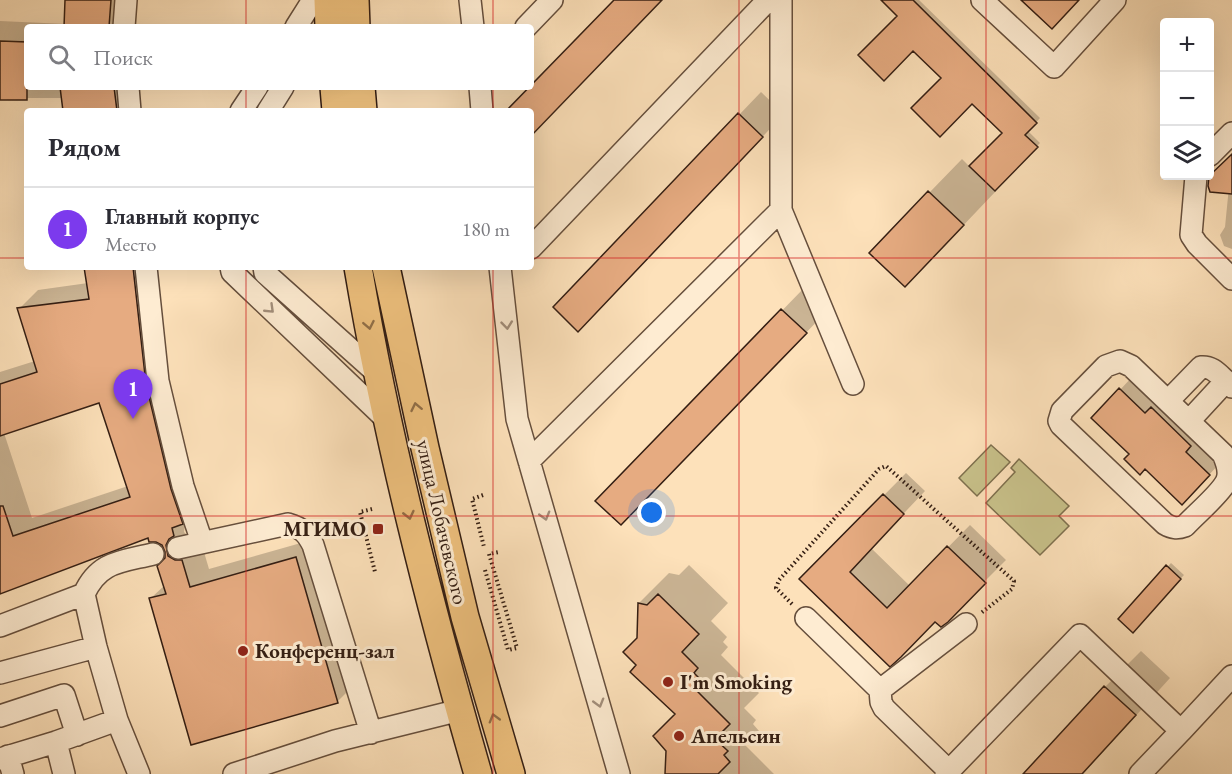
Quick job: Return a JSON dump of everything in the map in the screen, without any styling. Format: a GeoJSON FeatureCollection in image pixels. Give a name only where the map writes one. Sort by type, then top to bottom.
{"type":"FeatureCollection","features":[{"type":"Feature","properties":{"kind":"main road"},"geometry":{"type":"LineString","coordinates":[[355,0],[356,24]]}},
{"type":"Feature","properties":{"kind":"main road"},"geometry":{"type":"LineString","coordinates":[[334,90],[336,108]]}},
{"type":"Feature","properties":{"kind":"main road"},"geometry":{"type":"LineString","coordinates":[[361,90],[363,108]]}},
{"type":"Feature","properties":{"kind":"main road","name":"улица Лобачевского"},"geometry":{"type":"LineString","coordinates":[[359,270],[386,420],[410,520],[478,774]]}},
{"type":"Feature","properties":{"kind":"main road","name":"улица Лобачевского"},"geometry":{"type":"LineString","coordinates":[[387,270],[465,617],[511,774]]}},
{"type":"Feature","properties":{"kind":"lane"},"geometry":{"type":"LineString","coordinates":[[124,24],[126,0]]}},
{"type":"Feature","properties":{"kind":"lane"},"geometry":{"type":"LineString","coordinates":[[470,0],[473,24]]}},
{"type":"Feature","properties":{"kind":"lane"},"geometry":{"type":"LineString","coordinates":[[529,24],[552,0]]}},
{"type":"Feature","properties":{"kind":"lane"},"geometry":{"type":"LineString","coordinates":[[534,245],[768,0]]}},
{"type":"Feature","properties":{"kind":"lane"},"geometry":{"type":"LineString","coordinates":[[781,0],[780,210],[853,384]]}},
{"type":"Feature","properties":{"kind":"lane"},"geometry":{"type":"LineString","coordinates":[[982,0],[1054,67],[1115,0]]}},
{"type":"Feature","properties":{"kind":"lane"},"geometry":{"type":"LineString","coordinates":[[302,24],[324,14]]}},
{"type":"Feature","properties":{"kind":"lane"},"geometry":{"type":"LineString","coordinates":[[128,90],[130,108]]}},
{"type":"Feature","properties":{"kind":"lane"},"geometry":{"type":"LineString","coordinates":[[243,108],[255,90]]}},
{"type":"Feature","properties":{"kind":"lane"},"geometry":{"type":"LineString","coordinates":[[270,108],[281,90]]}},
{"type":"Feature","properties":{"kind":"lane"},"geometry":{"type":"LineString","coordinates":[[480,90],[482,108]]}},
{"type":"Feature","properties":{"kind":"lane"},"geometry":{"type":"LineString","coordinates":[[1214,150],[1232,133]]}},
{"type":"Feature","properties":{"kind":"lane"},"geometry":{"type":"LineString","coordinates":[[1196,180],[1191,235],[1232,279]]}},
{"type":"Feature","properties":{"kind":"lane"},"geometry":{"type":"LineString","coordinates":[[530,461],[780,210]]}},
{"type":"Feature","properties":{"kind":"lane"},"geometry":{"type":"LineString","coordinates":[[146,270],[158,381],[183,486],[202,542]]}},
{"type":"Feature","properties":{"kind":"lane"},"geometry":{"type":"LineString","coordinates":[[232,270],[386,420]]}},
{"type":"Feature","properties":{"kind":"lane"},"geometry":{"type":"LineString","coordinates":[[264,270],[265,273],[378,374]]}},
{"type":"Feature","properties":{"kind":"lane"},"geometry":{"type":"LineString","coordinates":[[505,271],[517,419],[619,774]]}},
{"type":"Feature","properties":{"kind":"lane"},"geometry":{"type":"LineString","coordinates":[[1120,361],[1131,366],[1189,421],[1224,454],[1228,473],[1226,483],[1185,526],[1179,528],[1171,528],[1165,524],[1059,421],[1062,411],[1106,366],[1120,361]]}},
{"type":"Feature","properties":{"kind":"lane"},"geometry":{"type":"LineString","coordinates":[[1168,401],[1201,367],[1206,366],[1213,369],[1229,384],[1189,421]]}},
{"type":"Feature","properties":{"kind":"lane"},"geometry":{"type":"LineString","coordinates":[[178,548],[288,524],[299,527],[307,534],[313,545],[370,733]]}},
{"type":"Feature","properties":{"kind":"lane"},"geometry":{"type":"LineString","coordinates":[[139,774],[117,720],[96,647],[84,594],[90,580],[101,569],[111,564],[153,554]]}},
{"type":"Feature","properties":{"kind":"lane"},"geometry":{"type":"LineString","coordinates":[[0,626],[84,594]]}},
{"type":"Feature","properties":{"kind":"lane"},"geometry":{"type":"LineString","coordinates":[[806,618],[880,690],[884,708],[948,772],[1080,635],[1181,731]]}},
{"type":"Feature","properties":{"kind":"lane"},"geometry":{"type":"LineString","coordinates":[[880,690],[966,624]]}},
{"type":"Feature","properties":{"kind":"lane"},"geometry":{"type":"LineString","coordinates":[[0,674],[96,647]]}},
{"type":"Feature","properties":{"kind":"lane"},"geometry":{"type":"LineString","coordinates":[[1140,774],[1232,676]]}},
{"type":"Feature","properties":{"kind":"lane"},"geometry":{"type":"LineString","coordinates":[[0,716],[64,695],[77,735]]}},
{"type":"Feature","properties":{"kind":"lane"},"geometry":{"type":"LineString","coordinates":[[234,774],[335,741],[460,710]]}},
{"type":"Feature","properties":{"kind":"lane"},"geometry":{"type":"LineString","coordinates":[[7,763],[117,720]]}},
{"type":"Feature","properties":{"kind":"lane"},"geometry":{"type":"LineString","coordinates":[[56,742],[64,774]]}},
{"type":"Feature","properties":{"kind":"path"},"geometry":{"type":"LineString","coordinates":[[806,618],[778,591],[776,584],[879,469],[886,466],[1014,581],[1012,589],[966,624]]}},
{"type":"Feature","properties":{"kind":"path"},"geometry":{"type":"LineString","coordinates":[[483,495],[472,499],[484,546]]}},
{"type":"Feature","properties":{"kind":"path"},"geometry":{"type":"LineString","coordinates":[[372,508],[360,512],[375,572]]}},
{"type":"Feature","properties":{"kind":"path"},"geometry":{"type":"LineString","coordinates":[[485,570],[508,650],[517,648],[489,554],[499,552]]}},
{"type":"Feature","properties":{"kind":"shaded area"},"geometry":{"type":"Polygon","coordinates":[[[991,445],[1010,462],[977,496],[959,478],[991,445]]]}},
{"type":"Feature","properties":{"kind":"shaded area"},"geometry":{"type":"Polygon","coordinates":[[[1019,459],[1069,506],[1059,516],[1069,526],[1040,555],[986,503],[1015,472],[1011,468],[1019,459]]]}},
{"type":"Feature","properties":{"kind":"building"},"geometry":{"type":"Polygon","coordinates":[[[65,0],[111,0],[109,24],[64,24],[65,0]]]}},
{"type":"Feature","properties":{"kind":"building"},"geometry":{"type":"Polygon","coordinates":[[[614,0],[662,0],[534,133],[534,108],[509,108],[526,90],[534,90],[534,82],[614,0]]]}},
{"type":"Feature","properties":{"kind":"building"},"geometry":{"type":"Polygon","coordinates":[[[881,0],[913,0],[1037,123],[1025,135],[1038,147],[995,191],[969,166],[1002,133],[972,104],[940,137],[911,108],[941,78],[913,51],[884,81],[858,55],[897,16],[881,0]]]}},
{"type":"Feature","properties":{"kind":"building"},"geometry":{"type":"Polygon","coordinates":[[[1021,0],[1079,0],[1052,29],[1021,0]]]}},
{"type":"Feature","properties":{"kind":"building"},"geometry":{"type":"Polygon","coordinates":[[[0,41],[24,42],[24,90],[27,90],[27,100],[0,100],[0,41]]]}},
{"type":"Feature","properties":{"kind":"building"},"geometry":{"type":"Polygon","coordinates":[[[60,90],[114,90],[117,108],[63,108],[60,90]]]}},
{"type":"Feature","properties":{"kind":"building"},"geometry":{"type":"Polygon","coordinates":[[[738,113],[763,137],[578,332],[553,307],[738,113]]]}},
{"type":"Feature","properties":{"kind":"building"},"geometry":{"type":"Polygon","coordinates":[[[1232,154],[1232,194],[1210,192],[1209,180],[1214,180],[1214,171],[1232,154]]]}},
{"type":"Feature","properties":{"kind":"building"},"geometry":{"type":"Polygon","coordinates":[[[928,191],[964,225],[905,287],[869,253],[928,191]]]}},
{"type":"Feature","properties":{"kind":"building"},"geometry":{"type":"Polygon","coordinates":[[[84,270],[133,270],[146,384],[171,489],[183,524],[172,528],[174,536],[166,545],[168,556],[175,560],[182,560],[190,587],[296,557],[338,703],[191,745],[149,598],[166,594],[157,566],[165,558],[165,552],[162,545],[149,542],[148,538],[0,594],[0,506],[3,506],[13,536],[130,497],[99,403],[0,436],[0,384],[37,372],[17,308],[89,299],[84,270]]]}},
{"type":"Feature","properties":{"kind":"building"},"geometry":{"type":"Polygon","coordinates":[[[781,309],[807,333],[621,525],[595,501],[781,309]]]}},
{"type":"Feature","properties":{"kind":"building"},"geometry":{"type":"Polygon","coordinates":[[[1119,388],[1145,413],[1151,407],[1191,446],[1186,452],[1210,475],[1182,505],[1145,469],[1140,475],[1124,459],[1129,454],[1091,418],[1119,388]]]}},
{"type":"Feature","properties":{"kind":"building"},"geometry":{"type":"Polygon","coordinates":[[[883,494],[904,514],[850,572],[887,608],[947,546],[986,583],[948,622],[941,627],[935,622],[890,667],[799,579],[883,494]]]}},
{"type":"Feature","properties":{"kind":"building"},"geometry":{"type":"Polygon","coordinates":[[[1166,565],[1181,579],[1133,633],[1118,619],[1166,565]]]}},
{"type":"Feature","properties":{"kind":"building","name":"I'm Smoking"},"geometry":{"type":"Polygon","coordinates":[[[658,594],[699,634],[682,652],[698,668],[694,673],[699,678],[692,686],[730,724],[715,739],[728,751],[724,755],[730,762],[718,774],[665,774],[666,751],[653,736],[675,714],[630,672],[636,665],[623,652],[637,638],[638,603],[647,605],[658,594]]]}},
{"type":"Feature","properties":{"kind":"building"},"geometry":{"type":"Polygon","coordinates":[[[1104,686],[1136,715],[1082,774],[1023,774],[1104,686]]]}},
{"type":"Feature","properties":{"kind":"place","name":"Главный корпус"},"geometry":{"type":"Point","coordinates":[133,419]}},
{"type":"Feature","properties":{"kind":"place","name":"МГИМО"},"geometry":{"type":"Point","coordinates":[378,529]}},
{"type":"Feature","properties":{"kind":"place","name":"Конференц-зал"},"geometry":{"type":"Point","coordinates":[243,651]}},
{"type":"Feature","properties":{"kind":"place","name":"I'm Smoking"},"geometry":{"type":"Point","coordinates":[668,682]}},
{"type":"Feature","properties":{"kind":"place","name":"Апельсин"},"geometry":{"type":"Point","coordinates":[679,736]}}]}
